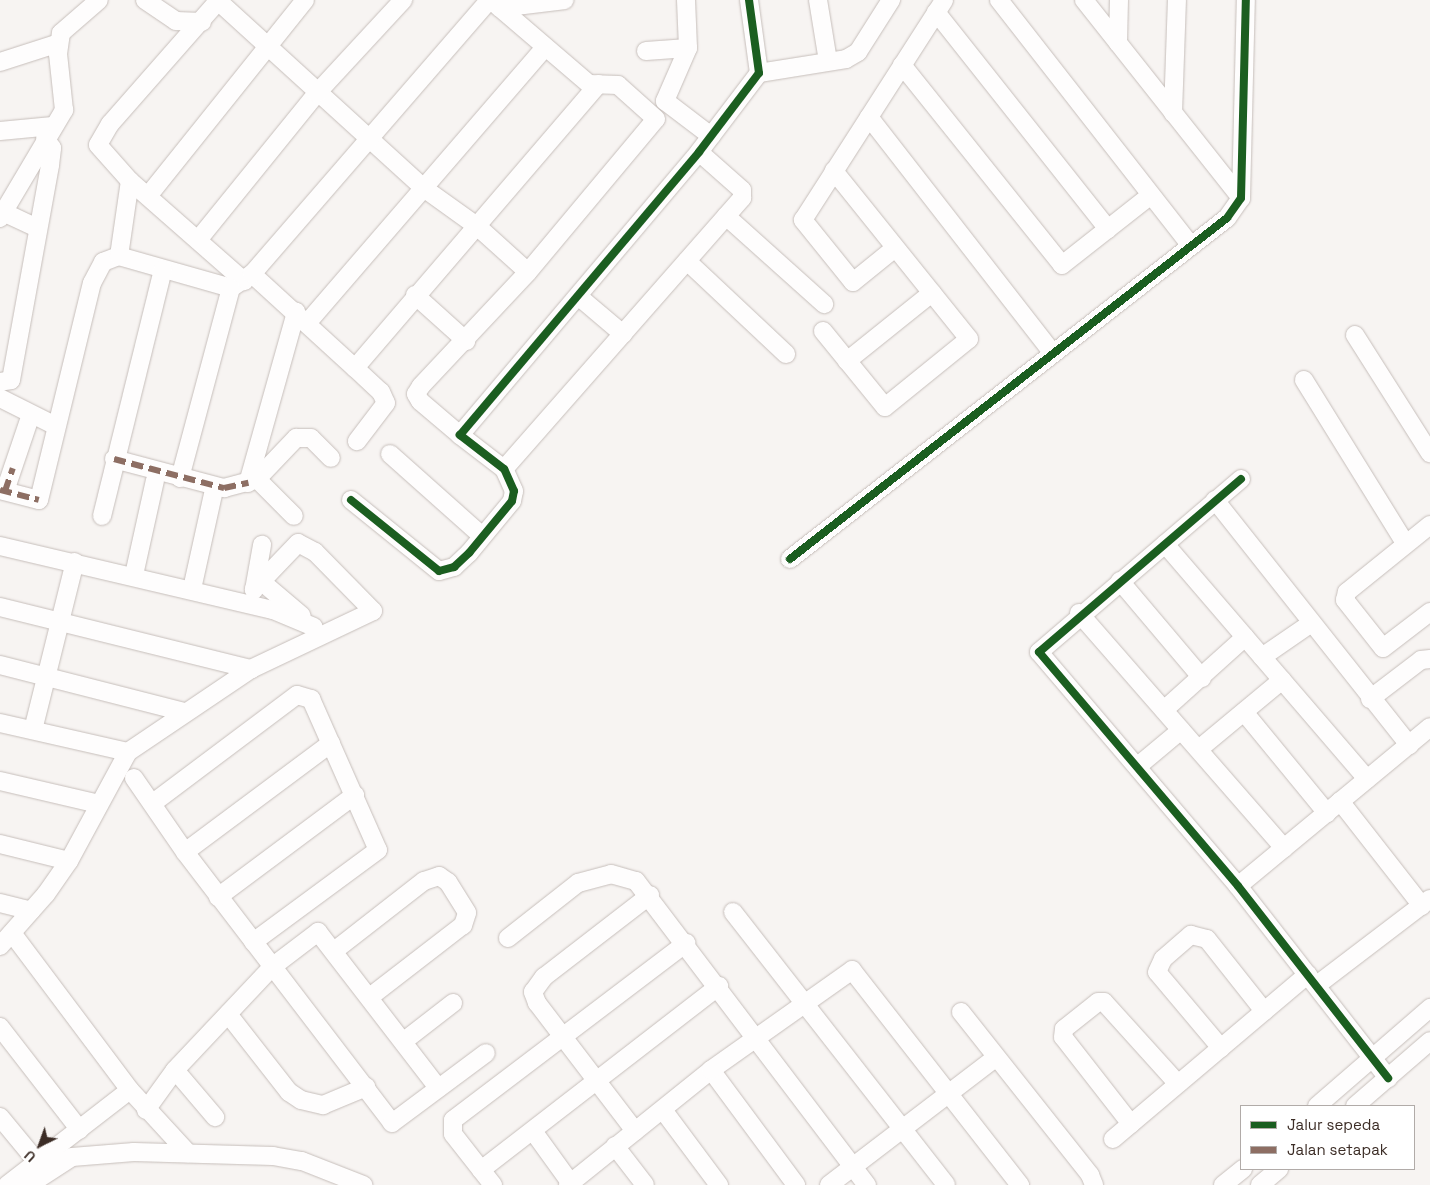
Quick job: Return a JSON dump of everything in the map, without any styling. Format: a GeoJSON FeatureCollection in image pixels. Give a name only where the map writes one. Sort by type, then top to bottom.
{"type":"FeatureCollection","features":[{"type":"Feature","properties":{"kind":"street"},"geometry":{"type":"LineString","coordinates":[[37,228],[2,215],[65,100],[59,43],[63,29],[100,0]]}},
{"type":"Feature","properties":{"kind":"street"},"geometry":{"type":"LineString","coordinates":[[145,0],[176,21],[202,22]]}},
{"type":"Feature","properties":{"kind":"street"},"geometry":{"type":"LineString","coordinates":[[357,441],[386,403],[381,392],[302,317],[242,281],[130,181],[100,151],[99,140],[202,22],[218,0],[316,93],[370,141],[425,189],[478,227],[528,272]]}},
{"type":"Feature","properties":{"kind":"street"},"geometry":{"type":"LineString","coordinates":[[148,196],[265,45],[305,0]]}},
{"type":"Feature","properties":{"kind":"street"},"geometry":{"type":"LineString","coordinates":[[198,240],[316,93],[403,0]]}},
{"type":"Feature","properties":{"kind":"street"},"geometry":{"type":"LineString","coordinates":[[180,478],[242,281],[494,3],[565,0]]}},
{"type":"Feature","properties":{"kind":"street"},"geometry":{"type":"LineString","coordinates":[[686,0],[688,48],[666,101],[710,136]]}},
{"type":"Feature","properties":{"kind":"street"},"geometry":{"type":"LineString","coordinates":[[749,0],[759,74]]}},
{"type":"Feature","properties":{"kind":"street"},"geometry":{"type":"LineString","coordinates":[[818,0],[828,61]]}},
{"type":"Feature","properties":{"kind":"street"},"geometry":{"type":"LineString","coordinates":[[460,435],[699,152],[759,74],[828,61],[858,52],[878,8],[891,0]]}},
{"type":"Feature","properties":{"kind":"street"},"geometry":{"type":"LineString","coordinates":[[999,0],[1191,246]]}},
{"type":"Feature","properties":{"kind":"street"},"geometry":{"type":"LineString","coordinates":[[1084,0],[1241,198]]}},
{"type":"Feature","properties":{"kind":"street"},"geometry":{"type":"LineString","coordinates":[[1118,43],[1119,0]]}},
{"type":"Feature","properties":{"kind":"street"},"geometry":{"type":"LineString","coordinates":[[1173,112],[1177,0]]}},
{"type":"Feature","properties":{"kind":"street"},"geometry":{"type":"LineString","coordinates":[[790,559],[1227,218],[1241,198],[1246,0]]}},
{"type":"Feature","properties":{"kind":"street"},"geometry":{"type":"LineString","coordinates":[[351,500],[439,571],[454,567],[512,501],[514,491],[504,469],[460,435],[416,394],[528,272],[655,123],[655,116],[618,85],[589,84],[494,3]]}},
{"type":"Feature","properties":{"kind":"street"},"geometry":{"type":"LineString","coordinates":[[896,248],[853,282],[803,220],[940,6],[1108,229]]}},
{"type":"Feature","properties":{"kind":"street"},"geometry":{"type":"LineString","coordinates":[[0,62],[59,43]]}},
{"type":"Feature","properties":{"kind":"street"},"geometry":{"type":"LineString","coordinates":[[252,481],[302,317],[425,189],[545,47]]}},
{"type":"Feature","properties":{"kind":"street"},"geometry":{"type":"LineString","coordinates":[[646,51],[688,48]]}},
{"type":"Feature","properties":{"kind":"street"},"geometry":{"type":"LineString","coordinates":[[902,65],[1062,265],[1151,195]]}},
{"type":"Feature","properties":{"kind":"street"},"geometry":{"type":"LineString","coordinates":[[355,368],[415,295],[478,227],[598,84]]}},
{"type":"Feature","properties":{"kind":"street"},"geometry":{"type":"LineString","coordinates":[[868,117],[1053,353]]}},
{"type":"Feature","properties":{"kind":"street"},"geometry":{"type":"LineString","coordinates":[[0,131],[49,132]]}},
{"type":"Feature","properties":{"kind":"street"},"geometry":{"type":"LineString","coordinates":[[0,382],[11,380],[17,334],[52,148],[49,132]]}},
{"type":"Feature","properties":{"kind":"street"},"geometry":{"type":"LineString","coordinates":[[504,469],[742,198],[742,190],[699,152]]}},
{"type":"Feature","properties":{"kind":"street"},"geometry":{"type":"LineString","coordinates":[[824,331],[885,407],[969,339],[834,171]]}},
{"type":"Feature","properties":{"kind":"street"},"geometry":{"type":"LineString","coordinates":[[119,256],[130,181]]}},
{"type":"Feature","properties":{"kind":"street"},"geometry":{"type":"LineString","coordinates":[[726,216],[824,304]]}},
{"type":"Feature","properties":{"kind":"street"},"geometry":{"type":"LineString","coordinates":[[31,414],[3,491],[39,500],[56,426],[97,270],[107,259],[119,256],[162,269],[242,281]]}},
{"type":"Feature","properties":{"kind":"street"},"geometry":{"type":"LineString","coordinates":[[687,261],[786,354]]}},
{"type":"Feature","properties":{"kind":"street"},"geometry":{"type":"LineString","coordinates":[[102,516],[114,460],[162,269]]}},
{"type":"Feature","properties":{"kind":"street"},"geometry":{"type":"LineString","coordinates":[[847,361],[932,292]]}},
{"type":"Feature","properties":{"kind":"street"},"geometry":{"type":"LineString","coordinates":[[415,295],[466,341]]}},
{"type":"Feature","properties":{"kind":"street"},"geometry":{"type":"LineString","coordinates":[[578,296],[623,334]]}},
{"type":"Feature","properties":{"kind":"street"},"geometry":{"type":"LineString","coordinates":[[0,351],[17,334]]}},
{"type":"Feature","properties":{"kind":"street"},"geometry":{"type":"LineString","coordinates":[[1355,335],[1430,452]]}},
{"type":"Feature","properties":{"kind":"street"},"geometry":{"type":"LineString","coordinates":[[1304,380],[1405,543]]}},
{"type":"Feature","properties":{"kind":"street"},"geometry":{"type":"LineString","coordinates":[[0,398],[56,426]]}},
{"type":"Feature","properties":{"kind":"street"},"geometry":{"type":"LineString","coordinates":[[114,460],[224,488],[252,481],[296,438],[311,438],[332,458]]}},
{"type":"Feature","properties":{"kind":"street"},"geometry":{"type":"LineString","coordinates":[[390,454],[482,536]]}},
{"type":"Feature","properties":{"kind":"street"},"geometry":{"type":"LineString","coordinates":[[1241,479],[1165,544],[1079,613],[1038,652],[1138,766],[1238,886],[1375,1058],[1388,1078]]}},
{"type":"Feature","properties":{"kind":"street"},"geometry":{"type":"LineString","coordinates":[[134,575],[155,480]]}},
{"type":"Feature","properties":{"kind":"street"},"geometry":{"type":"LineString","coordinates":[[252,481],[294,516]]}},
{"type":"Feature","properties":{"kind":"street"},"geometry":{"type":"LineString","coordinates":[[192,589],[213,494]]}},
{"type":"Feature","properties":{"kind":"street"},"geometry":{"type":"LineString","coordinates":[[1215,500],[1310,624],[1408,745]]}},
{"type":"Feature","properties":{"kind":"street"},"geometry":{"type":"LineString","coordinates":[[1430,525],[1405,543],[1347,592],[1347,605],[1383,648],[1430,612]]}},
{"type":"Feature","properties":{"kind":"street"},"geometry":{"type":"LineString","coordinates":[[188,1153],[146,1110],[6,940],[69,861],[128,752],[251,669],[318,629],[373,611],[315,552],[295,543],[255,592]]}},
{"type":"Feature","properties":{"kind":"street"},"geometry":{"type":"LineString","coordinates":[[1165,544],[1367,779]]}},
{"type":"Feature","properties":{"kind":"street"},"geometry":{"type":"LineString","coordinates":[[255,592],[262,545]]}},
{"type":"Feature","properties":{"kind":"street"},"geometry":{"type":"LineString","coordinates":[[0,546],[192,589],[255,592],[318,629]]}},
{"type":"Feature","properties":{"kind":"street"},"geometry":{"type":"LineString","coordinates":[[33,730],[75,562]]}},
{"type":"Feature","properties":{"kind":"street"},"geometry":{"type":"LineString","coordinates":[[1120,581],[1202,678]]}},
{"type":"Feature","properties":{"kind":"street"},"geometry":{"type":"LineString","coordinates":[[255,592],[318,629]]}},
{"type":"Feature","properties":{"kind":"street"},"geometry":{"type":"LineString","coordinates":[[0,607],[60,620],[251,669]]}},
{"type":"Feature","properties":{"kind":"street"},"geometry":{"type":"LineString","coordinates":[[1079,613],[1284,848]]}},
{"type":"Feature","properties":{"kind":"street"},"geometry":{"type":"LineString","coordinates":[[1262,657],[1310,624]]}},
{"type":"Feature","properties":{"kind":"street"},"geometry":{"type":"LineString","coordinates":[[1164,710],[1202,678],[1245,637]]}},
{"type":"Feature","properties":{"kind":"street"},"geometry":{"type":"LineString","coordinates":[[1370,698],[1421,660],[1430,659]]}},
{"type":"Feature","properties":{"kind":"street"},"geometry":{"type":"LineString","coordinates":[[0,666],[48,676],[185,712]]}},
{"type":"Feature","properties":{"kind":"street"},"geometry":{"type":"LineString","coordinates":[[1199,750],[1282,680]]}},
{"type":"Feature","properties":{"kind":"street"},"geometry":{"type":"LineString","coordinates":[[153,803],[297,695],[311,699],[378,846],[376,854],[253,942]]}},
{"type":"Feature","properties":{"kind":"street"},"geometry":{"type":"LineString","coordinates":[[1244,712],[1327,813]]}},
{"type":"Feature","properties":{"kind":"street"},"geometry":{"type":"LineString","coordinates":[[0,723],[128,752]]}},
{"type":"Feature","properties":{"kind":"street"},"geometry":{"type":"LineString","coordinates":[[1238,886],[1430,727]]}},
{"type":"Feature","properties":{"kind":"street"},"geometry":{"type":"LineString","coordinates":[[1138,766],[1181,730]]}},
{"type":"Feature","properties":{"kind":"street"},"geometry":{"type":"LineString","coordinates":[[185,852],[331,743]]}},
{"type":"Feature","properties":{"kind":"street"},"geometry":{"type":"LineString","coordinates":[[134,778],[218,897],[392,1123],[486,1053]]}},
{"type":"Feature","properties":{"kind":"street"},"geometry":{"type":"LineString","coordinates":[[0,780],[99,804]]}},
{"type":"Feature","properties":{"kind":"street"},"geometry":{"type":"LineString","coordinates":[[218,897],[355,795]]}},
{"type":"Feature","properties":{"kind":"street"},"geometry":{"type":"LineString","coordinates":[[1113,1139],[1264,1012],[1426,902],[1340,801]]}},
{"type":"Feature","properties":{"kind":"street"},"geometry":{"type":"LineString","coordinates":[[0,844],[69,861]]}},
{"type":"Feature","properties":{"kind":"street"},"geometry":{"type":"LineString","coordinates":[[334,951],[424,881],[439,876],[448,882],[467,913],[462,925],[370,997]]}},
{"type":"Feature","properties":{"kind":"street"},"geometry":{"type":"LineString","coordinates":[[508,938],[578,883],[597,876],[624,876],[650,895],[867,1185]]}},
{"type":"Feature","properties":{"kind":"street"},"geometry":{"type":"LineString","coordinates":[[635,1131],[537,1003],[535,987],[650,895]]}},
{"type":"Feature","properties":{"kind":"street"},"geometry":{"type":"LineString","coordinates":[[0,903],[31,911]]}},
{"type":"Feature","properties":{"kind":"street"},"geometry":{"type":"LineString","coordinates":[[733,912],[946,1185]]}},
{"type":"Feature","properties":{"kind":"street"},"geometry":{"type":"LineString","coordinates":[[146,1110],[175,1070],[272,967],[318,932],[404,1041],[438,1088]]}},
{"type":"Feature","properties":{"kind":"street"},"geometry":{"type":"LineString","coordinates":[[1221,1048],[1157,972],[1163,959],[1191,936],[1207,939],[1264,1012]]}},
{"type":"Feature","properties":{"kind":"street"},"geometry":{"type":"LineString","coordinates":[[494,1185],[453,1134],[452,1120],[566,1039],[686,943]]}},
{"type":"Feature","properties":{"kind":"street"},"geometry":{"type":"LineString","coordinates":[[533,1131],[570,1184],[711,1070],[805,1004],[846,971],[857,973],[1020,1185]]}},
{"type":"Feature","properties":{"kind":"street"},"geometry":{"type":"LineString","coordinates":[[481,1170],[719,986]]}},
{"type":"Feature","properties":{"kind":"street"},"geometry":{"type":"LineString","coordinates":[[1131,1124],[1063,1037],[1064,1029],[1098,1002],[1104,1002],[1178,1084]]}},
{"type":"Feature","properties":{"kind":"street"},"geometry":{"type":"LineString","coordinates":[[404,1041],[453,1003]]}},
{"type":"Feature","properties":{"kind":"street"},"geometry":{"type":"LineString","coordinates":[[1318,1105],[1375,1058],[1430,1008]]}},
{"type":"Feature","properties":{"kind":"street"},"geometry":{"type":"LineString","coordinates":[[961,1012],[995,1058],[1090,1175],[1094,1185]]}},
{"type":"Feature","properties":{"kind":"street"},"geometry":{"type":"LineString","coordinates":[[228,1014],[289,1092],[302,1100],[323,1105],[366,1087]]}},
{"type":"Feature","properties":{"kind":"street"},"geometry":{"type":"LineString","coordinates":[[0,1027],[80,1130]]}},
{"type":"Feature","properties":{"kind":"street"},"geometry":{"type":"LineString","coordinates":[[1356,1105],[1430,1041]]}},
{"type":"Feature","properties":{"kind":"street"},"geometry":{"type":"LineString","coordinates":[[829,1185],[904,1130],[995,1058]]}},
{"type":"Feature","properties":{"kind":"street"},"geometry":{"type":"LineString","coordinates":[[175,1070],[215,1117]]}},
{"type":"Feature","properties":{"kind":"street"},"geometry":{"type":"LineString","coordinates":[[711,1070],[796,1185]]}},
{"type":"Feature","properties":{"kind":"street"},"geometry":{"type":"LineString","coordinates":[[7,1185],[38,1163],[130,1090]]}},
{"type":"Feature","properties":{"kind":"street"},"geometry":{"type":"LineString","coordinates":[[663,1110],[719,1185]]}},
{"type":"Feature","properties":{"kind":"street"},"geometry":{"type":"LineString","coordinates":[[0,1117],[38,1163]]}},
{"type":"Feature","properties":{"kind":"street"},"geometry":{"type":"LineString","coordinates":[[616,1146],[645,1185]]}},
{"type":"Feature","properties":{"kind":"street"},"geometry":{"type":"LineString","coordinates":[[29,1185],[72,1157],[188,1153],[302,1161],[363,1185]]}},
{"type":"Feature","properties":{"kind":"street"},"geometry":{"type":"LineString","coordinates":[[1223,1185],[1242,1170]]}},
{"type":"Feature","properties":{"kind":"street"},"geometry":{"type":"LineString","coordinates":[[1260,1185],[1278,1170]]}},
{"type":"Feature","properties":{"kind":"marked path"},"geometry":{"type":"LineString","coordinates":[[114,459],[224,488],[248,483]]}},
{"type":"Feature","properties":{"kind":"marked path"},"geometry":{"type":"LineString","coordinates":[[5,491],[13,468]]}},
{"type":"Feature","properties":{"kind":"marked path"},"geometry":{"type":"LineString","coordinates":[[0,490],[39,500]]}},
{"type":"Feature","properties":{"kind":"cycle path"},"geometry":{"type":"LineString","coordinates":[[351,500],[439,571],[454,567],[469,553],[512,501],[514,491],[504,469],[460,435],[699,152],[759,73],[749,0]]}},
{"type":"Feature","properties":{"kind":"cycle path"},"geometry":{"type":"LineString","coordinates":[[790,559],[1227,218],[1241,198],[1246,0]]}},
{"type":"Feature","properties":{"kind":"cycle path"},"geometry":{"type":"LineString","coordinates":[[1241,479],[1039,652],[1238,886],[1388,1078]]}}]}
